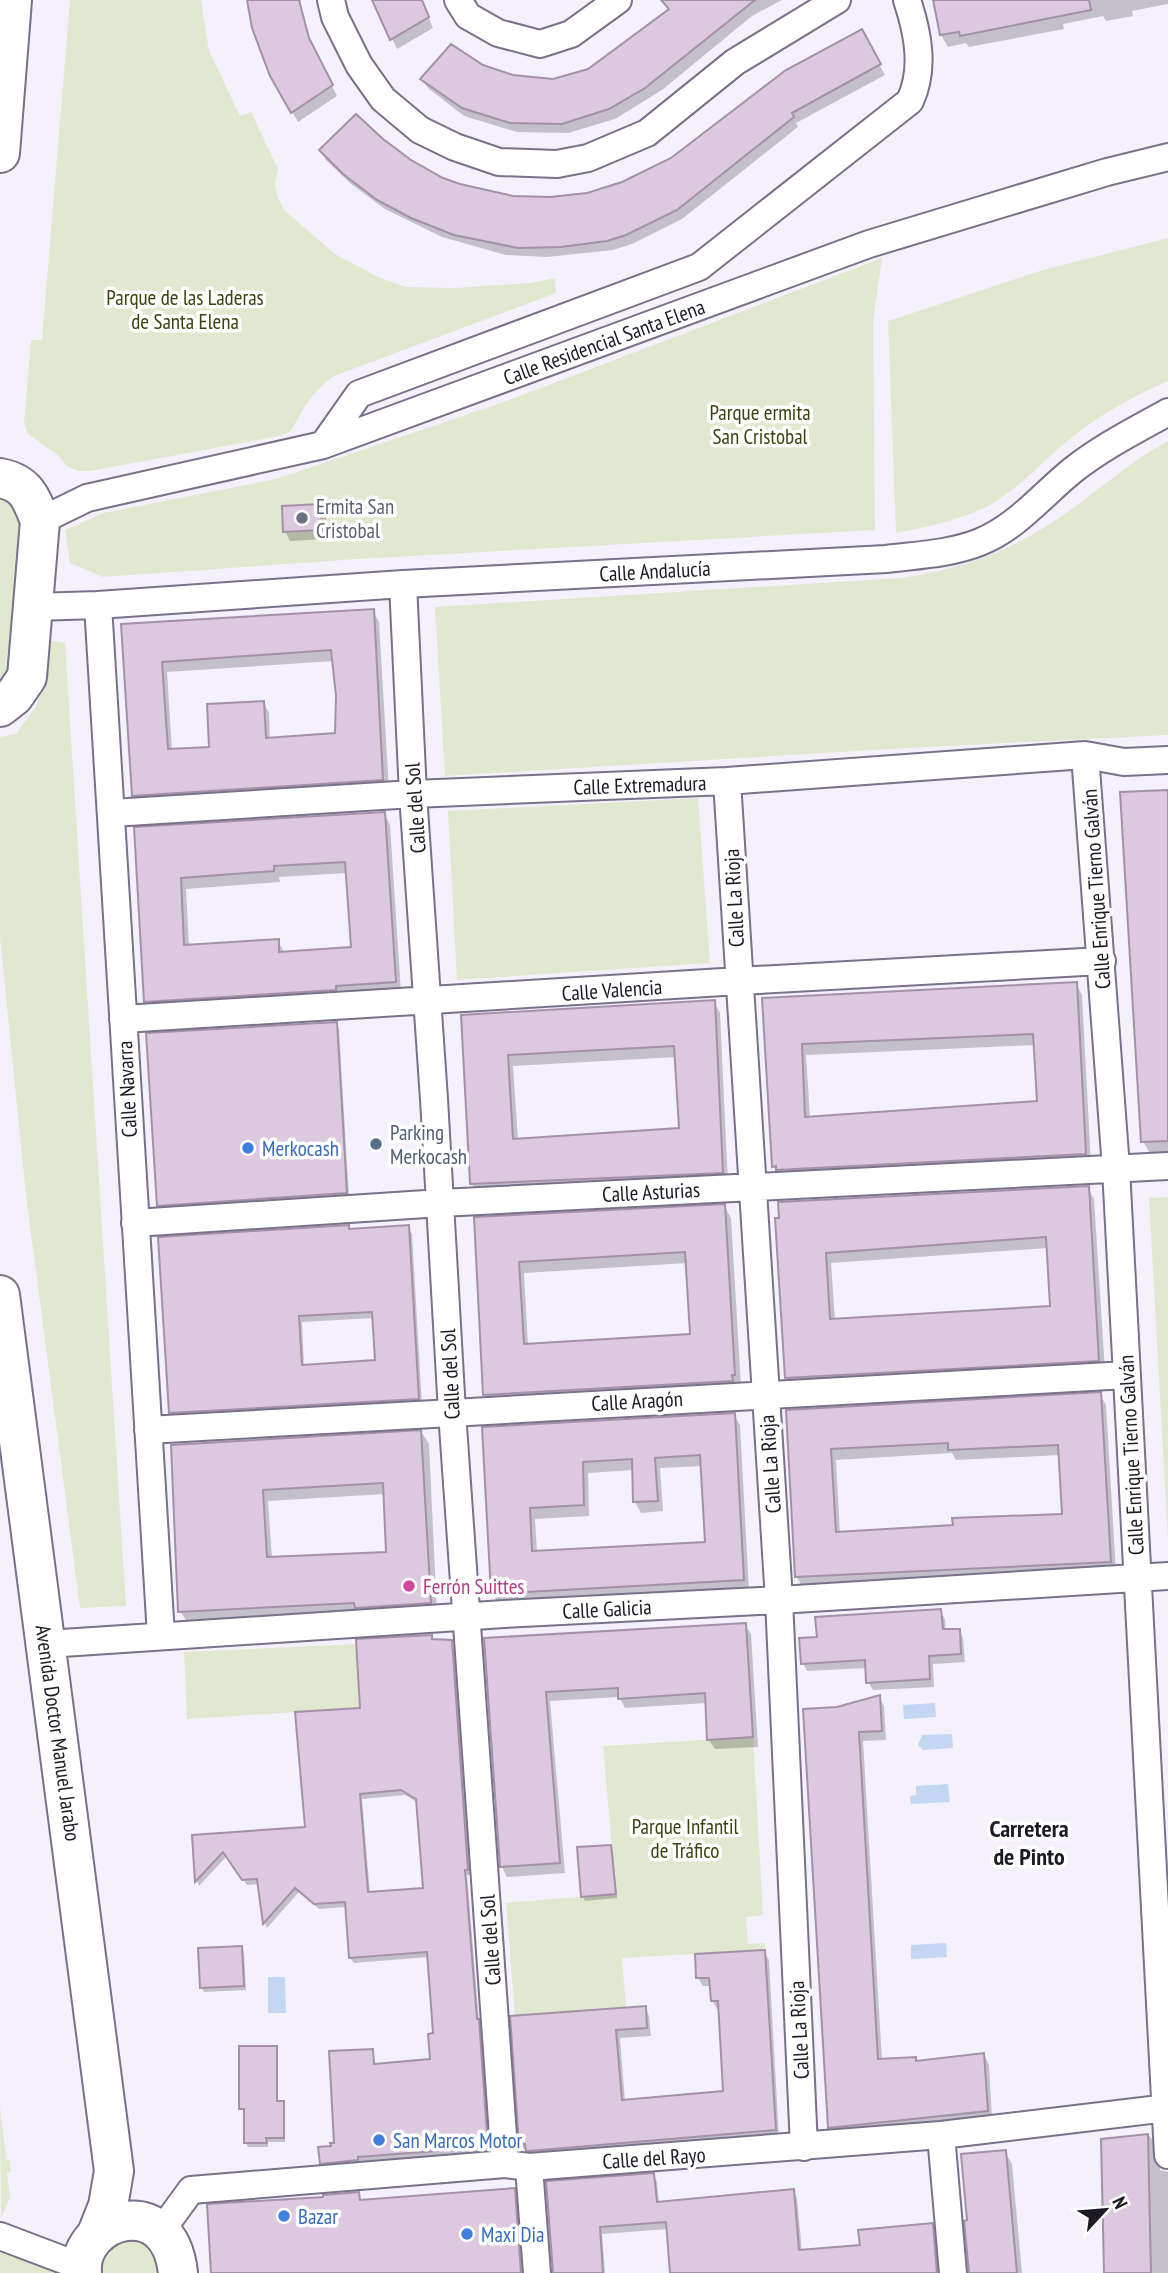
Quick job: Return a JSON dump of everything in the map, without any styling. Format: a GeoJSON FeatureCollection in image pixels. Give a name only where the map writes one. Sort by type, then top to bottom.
{"type":"FeatureCollection","features":[{"type":"Feature","properties":{"kind":"street"},"geometry":{"type":"LineString","coordinates":[[0,153],[12,0]]}},
{"type":"Feature","properties":{"kind":"street"},"geometry":{"type":"LineString","coordinates":[[331,0],[335,16],[359,65],[383,99],[420,130],[455,147],[499,162],[557,164],[589,158],[647,133],[734,62],[836,0]]}},
{"type":"Feature","properties":{"kind":"street"},"geometry":{"type":"LineString","coordinates":[[458,0],[468,16],[498,33],[540,44],[571,34],[618,0]]}},
{"type":"Feature","properties":{"kind":"street"},"geometry":{"type":"LineString","coordinates":[[323,445],[359,394],[699,267],[910,101],[918,84],[920,67],[907,0]]}},
{"type":"Feature","properties":{"kind":"street","name":"Calle Residencial Santa Elena"},"geometry":{"type":"LineString","coordinates":[[40,521],[87,498],[323,445],[869,244],[1107,172],[1168,157]]}},
{"type":"Feature","properties":{"kind":"street","name":"Calle Andalucía"},"geometry":{"type":"LineString","coordinates":[[98,606],[403,584],[886,559],[953,551],[983,541],[1018,519],[1073,470],[1112,443],[1168,412]]}},
{"type":"Feature","properties":{"kind":"street"},"geometry":{"type":"LineString","coordinates":[[0,478],[15,481],[30,496],[40,521],[27,677],[14,696],[0,707]]}},
{"type":"Feature","properties":{"kind":"street","name":"Calle del Sol"},"geometry":{"type":"LineString","coordinates":[[403,584],[413,794],[467,1616],[517,2166],[537,2273]]}},
{"type":"Feature","properties":{"kind":"street"},"geometry":{"type":"LineString","coordinates":[[34,607],[98,606]]}},
{"type":"Feature","properties":{"kind":"street","name":"Calle Navarra"},"geometry":{"type":"LineString","coordinates":[[98,606],[161,1636]]}},
{"type":"Feature","properties":{"kind":"street","name":"Calle Extremadura"},"geometry":{"type":"LineString","coordinates":[[111,813],[413,794],[727,781],[1085,755],[1124,762],[1168,760]]}},
{"type":"Feature","properties":{"kind":"street","name":"Calle Enrique Tierno Galván"},"geometry":{"type":"LineString","coordinates":[[1085,755],[1116,1168],[1168,2155]]}},
{"type":"Feature","properties":{"kind":"street","name":"Calle La Rioja"},"geometry":{"type":"LineString","coordinates":[[727,781],[779,1601],[804,2147]]}},
{"type":"Feature","properties":{"kind":"street","name":"Calle Valencia"},"geometry":{"type":"LineString","coordinates":[[123,1019],[1102,961]]}},
{"type":"Feature","properties":{"kind":"street","name":"Calle Asturias"},"geometry":{"type":"LineString","coordinates":[[135,1223],[441,1203],[1168,1166]]}},
{"type":"Feature","properties":{"kind":"street","name":"Avenida Doctor Manuel Jarabo"},"geometry":{"type":"LineString","coordinates":[[0,1295],[10,1449],[47,1644],[114,2171],[108,2206],[87,2259]]}},
{"type":"Feature","properties":{"kind":"street","name":"Calle Aragón"},"geometry":{"type":"LineString","coordinates":[[148,1430],[1127,1375]]}},
{"type":"Feature","properties":{"kind":"street","name":"Calle Galicia"},"geometry":{"type":"LineString","coordinates":[[47,1644],[467,1616],[779,1601],[1168,1576]]}},
{"type":"Feature","properties":{"kind":"street","name":"Calle del Rayo"},"geometry":{"type":"LineString","coordinates":[[155,2227],[191,2190],[804,2147],[941,2135],[1167,2108]]}},
{"type":"Feature","properties":{"kind":"street"},"geometry":{"type":"LineString","coordinates":[[941,2135],[953,2273]]}},
{"type":"Feature","properties":{"kind":"street","name":"Avenida Doctor Manuel Jarabo"},"geometry":{"type":"LineString","coordinates":[[114,2171],[132,2203],[170,2242],[177,2258],[178,2273]]}},
{"type":"Feature","properties":{"kind":"street"},"geometry":{"type":"LineString","coordinates":[[0,2236],[87,2259],[111,2225],[130,2220],[155,2227]]}},
{"type":"Feature","properties":{"kind":"green space","name":"Parque de las Laderas de Santa Elena"},"geometry":{"type":"Polygon","coordinates":[[[70,0],[201,0],[209,51],[240,116],[251,112],[278,169],[275,183],[277,196],[284,210],[335,254],[376,276],[405,287],[456,288],[530,283],[555,278],[556,293],[334,376],[314,394],[291,431],[280,436],[90,471],[78,471],[67,466],[59,456],[28,434],[24,424],[31,340],[42,340],[70,0]]]}},
{"type":"Feature","properties":{"kind":"green space"},"geometry":{"type":"Polygon","coordinates":[[[1168,238],[1168,381],[1130,399],[1094,421],[1008,493],[984,508],[952,520],[896,533],[888,321],[1043,270],[1168,238]]]}},
{"type":"Feature","properties":{"kind":"green space","name":"Parque ermita San Cristobal"},"geometry":{"type":"Polygon","coordinates":[[[882,258],[873,322],[875,530],[358,559],[103,577],[70,563],[65,530],[103,513],[276,479],[504,402],[882,258]]]}},
{"type":"Feature","properties":{"kind":"green space"},"geometry":{"type":"Polygon","coordinates":[[[1168,441],[1168,735],[445,776],[435,607],[901,578],[941,570],[993,554],[1027,537],[1061,517],[1136,461],[1168,441]]]}},
{"type":"Feature","properties":{"kind":"green space"},"geometry":{"type":"Polygon","coordinates":[[[0,492],[21,513],[10,672],[0,687],[0,492]]]}},
{"type":"Feature","properties":{"kind":"green space"},"geometry":{"type":"Polygon","coordinates":[[[49,640],[65,643],[126,1606],[80,1608],[26,1195],[0,937],[0,737],[16,734],[37,705],[49,640]]]}},
{"type":"Feature","properties":{"kind":"green space"},"geometry":{"type":"Polygon","coordinates":[[[698,798],[710,963],[457,980],[448,811],[698,798]]]}},
{"type":"Feature","properties":{"kind":"green space"},"geometry":{"type":"Polygon","coordinates":[[[1168,1197],[1168,1541],[1149,1198],[1168,1197]]]}},
{"type":"Feature","properties":{"kind":"green space"},"geometry":{"type":"Polygon","coordinates":[[[357,1644],[360,1708],[187,1719],[184,1652],[357,1644]]]}},
{"type":"Feature","properties":{"kind":"green space","name":"Parque Infantil de Tráfico"},"geometry":{"type":"Polygon","coordinates":[[[753,1737],[763,1915],[746,1917],[748,1944],[765,1943],[765,1950],[622,1958],[626,2007],[515,2016],[506,1903],[616,1894],[603,1746],[753,1737]]]}},
{"type":"Feature","properties":{"kind":"green space"},"geometry":{"type":"Polygon","coordinates":[[[0,2106],[6,2160],[10,2160],[11,2172],[7,2173],[10,2197],[1,2218],[0,2106]]]}},
{"type":"Feature","properties":{"kind":"green space"},"geometry":{"type":"Polygon","coordinates":[[[145,2238],[163,2273],[97,2273],[105,2244],[145,2238]]]}},
{"type":"Feature","properties":{"kind":"green space"},"geometry":{"type":"Polygon","coordinates":[[[0,2244],[68,2273],[0,2273],[0,2244]]]}},
{"type":"Feature","properties":{"kind":"water"},"geometry":{"type":"Polygon","coordinates":[[[935,1703],[936,1717],[904,1719],[903,1705],[935,1703]]]}},
{"type":"Feature","properties":{"kind":"water"},"geometry":{"type":"Polygon","coordinates":[[[952,1734],[953,1748],[923,1750],[918,1745],[922,1735],[952,1734]]]}},
{"type":"Feature","properties":{"kind":"water"},"geometry":{"type":"Polygon","coordinates":[[[948,1784],[950,1802],[911,1804],[910,1796],[916,1795],[916,1786],[948,1784]]]}},
{"type":"Feature","properties":{"kind":"water"},"geometry":{"type":"Polygon","coordinates":[[[946,1943],[947,1957],[911,1959],[911,1945],[946,1943]]]}},
{"type":"Feature","properties":{"kind":"water"},"geometry":{"type":"Polygon","coordinates":[[[268,1977],[285,1977],[286,2013],[268,2013],[268,1977]]]}},
{"type":"Feature","properties":{"kind":"building"},"geometry":{"type":"Polygon","coordinates":[[[247,0],[299,0],[309,38],[333,85],[291,113],[270,76],[252,28],[247,0]]]}},
{"type":"Feature","properties":{"kind":"building"},"geometry":{"type":"Polygon","coordinates":[[[372,0],[422,0],[429,17],[390,40],[372,0]]]}},
{"type":"Feature","properties":{"kind":"building"},"geometry":{"type":"Polygon","coordinates":[[[661,0],[755,0],[645,88],[609,109],[562,124],[510,123],[462,108],[420,79],[451,44],[483,65],[513,75],[553,79],[588,69],[669,9],[661,0]]]}},
{"type":"Feature","properties":{"kind":"building"},"geometry":{"type":"Polygon","coordinates":[[[933,0],[1089,0],[1091,10],[960,36],[959,32],[940,35],[933,0]]]}},
{"type":"Feature","properties":{"kind":"building"},"geometry":{"type":"Polygon","coordinates":[[[862,29],[881,64],[792,113],[794,117],[677,210],[626,235],[607,241],[561,247],[518,248],[454,235],[411,218],[377,200],[343,174],[319,150],[356,114],[411,160],[460,184],[513,196],[550,197],[587,193],[622,182],[671,158],[786,70],[862,29]]]}},
{"type":"Feature","properties":{"kind":"building","name":"Ermita San Cristobal"},"geometry":{"type":"Polygon","coordinates":[[[321,504],[322,530],[283,532],[282,506],[321,504]]]}},
{"type":"Feature","properties":{"kind":"building"},"geometry":{"type":"Polygon","coordinates":[[[374,609],[383,780],[132,796],[121,624],[374,609]],[[331,650],[162,662],[168,749],[209,747],[207,704],[264,701],[266,738],[335,733],[336,696],[331,650]]]}},
{"type":"Feature","properties":{"kind":"building"},"geometry":{"type":"Polygon","coordinates":[[[1168,790],[1168,1141],[1141,1142],[1120,792],[1168,790]]]}},
{"type":"Feature","properties":{"kind":"building"},"geometry":{"type":"Polygon","coordinates":[[[385,812],[396,982],[336,986],[336,990],[144,1002],[134,827],[385,812]],[[345,862],[274,866],[274,871],[181,878],[184,945],[279,939],[279,952],[351,947],[345,862]]]}},
{"type":"Feature","properties":{"kind":"building"},"geometry":{"type":"Polygon","coordinates":[[[1077,982],[1086,1154],[776,1170],[776,1166],[772,1167],[762,998],[1077,982]],[[1033,1034],[802,1044],[805,1117],[1037,1101],[1033,1034]]]}},
{"type":"Feature","properties":{"kind":"building"},"geometry":{"type":"Polygon","coordinates":[[[715,1000],[723,1173],[470,1184],[461,1015],[715,1000]],[[674,1046],[508,1055],[513,1139],[679,1128],[674,1046]]]}},
{"type":"Feature","properties":{"kind":"building","name":"Merkocash"},"geometry":{"type":"Polygon","coordinates":[[[337,1022],[347,1193],[157,1206],[146,1033],[337,1022]]]}},
{"type":"Feature","properties":{"kind":"building"},"geometry":{"type":"Polygon","coordinates":[[[1089,1186],[1099,1361],[785,1378],[775,1218],[779,1218],[778,1202],[1089,1186]],[[1046,1237],[826,1253],[830,1319],[1050,1306],[1046,1237]]]}},
{"type":"Feature","properties":{"kind":"building"},"geometry":{"type":"Polygon","coordinates":[[[725,1204],[735,1375],[732,1375],[733,1381],[483,1395],[474,1217],[725,1204]],[[685,1252],[519,1262],[524,1344],[690,1334],[685,1252]]]}},
{"type":"Feature","properties":{"kind":"building"},"geometry":{"type":"Polygon","coordinates":[[[349,1225],[349,1229],[409,1225],[419,1399],[169,1413],[158,1237],[349,1225]],[[372,1312],[299,1316],[302,1365],[375,1360],[372,1312]]]}},
{"type":"Feature","properties":{"kind":"building"},"geometry":{"type":"Polygon","coordinates":[[[1101,1392],[1111,1562],[795,1577],[786,1410],[1101,1392]],[[948,1443],[831,1449],[836,1532],[953,1525],[952,1518],[1062,1514],[1058,1445],[948,1450],[948,1443]]]}},
{"type":"Feature","properties":{"kind":"building"},"geometry":{"type":"Polygon","coordinates":[[[735,1413],[744,1580],[491,1594],[482,1427],[735,1413]],[[700,1455],[655,1458],[658,1501],[633,1502],[632,1459],[583,1462],[584,1505],[530,1508],[532,1551],[705,1542],[700,1455]]]}},
{"type":"Feature","properties":{"kind":"building"},"geometry":{"type":"Polygon","coordinates":[[[421,1430],[431,1603],[355,1608],[354,1603],[178,1612],[171,1445],[421,1430]],[[383,1483],[263,1490],[267,1557],[386,1552],[383,1483]]]}},
{"type":"Feature","properties":{"kind":"building"},"geometry":{"type":"Polygon","coordinates":[[[941,1609],[943,1629],[960,1629],[961,1654],[929,1656],[930,1679],[866,1683],[865,1660],[801,1664],[799,1638],[817,1637],[815,1617],[941,1609]]]}},
{"type":"Feature","properties":{"kind":"building"},"geometry":{"type":"Polygon","coordinates":[[[746,1623],[753,1737],[707,1740],[705,1693],[618,1699],[618,1688],[546,1692],[560,1863],[500,1867],[484,1638],[746,1623]]]}},
{"type":"Feature","properties":{"kind":"building"},"geometry":{"type":"Polygon","coordinates":[[[432,1635],[432,1639],[452,1640],[468,1870],[465,1870],[488,2147],[358,2157],[358,2160],[320,2164],[318,2147],[331,2146],[330,2143],[334,2143],[329,2051],[373,2049],[374,2064],[430,2059],[428,2034],[433,2033],[427,1952],[349,1958],[345,1902],[314,1904],[295,1888],[263,1924],[257,1879],[242,1880],[223,1852],[195,1882],[192,1835],[305,1827],[295,1712],[360,1708],[356,1639],[432,1635]],[[401,1790],[360,1794],[368,1892],[423,1888],[416,1799],[401,1790]]]}},
{"type":"Feature","properties":{"kind":"building"},"geometry":{"type":"Polygon","coordinates":[[[880,1695],[882,1731],[859,1732],[878,2059],[916,2057],[916,2061],[984,2053],[988,2111],[828,2128],[803,1709],[837,1707],[880,1695]]]}},
{"type":"Feature","properties":{"kind":"building"},"geometry":{"type":"Polygon","coordinates":[[[611,1845],[616,1894],[581,1897],[577,1847],[611,1845]]]}},
{"type":"Feature","properties":{"kind":"building"},"geometry":{"type":"Polygon","coordinates":[[[242,1946],[244,1986],[200,1988],[198,1948],[242,1946]]]}},
{"type":"Feature","properties":{"kind":"building"},"geometry":{"type":"Polygon","coordinates":[[[765,1950],[776,2130],[529,2151],[526,2151],[525,2144],[519,2144],[510,2016],[646,2006],[647,2028],[616,2030],[622,2100],[723,2091],[718,2001],[711,2001],[709,1978],[696,1978],[695,1954],[765,1950]]]}},
{"type":"Feature","properties":{"kind":"building"},"geometry":{"type":"Polygon","coordinates":[[[239,2046],[277,2046],[277,2101],[284,2101],[284,2138],[266,2138],[267,2143],[244,2143],[244,2109],[239,2109],[239,2046]]]}},
{"type":"Feature","properties":{"kind":"building"},"geometry":{"type":"Polygon","coordinates":[[[1148,2134],[1151,2273],[1104,2273],[1101,2139],[1148,2134]]]}},
{"type":"Feature","properties":{"kind":"building"},"geometry":{"type":"Polygon","coordinates":[[[1006,2150],[1017,2273],[969,2273],[961,2154],[1006,2150]]]}},
{"type":"Feature","properties":{"kind":"building"},"geometry":{"type":"Polygon","coordinates":[[[654,2173],[657,2202],[794,2189],[799,2250],[860,2245],[858,2230],[933,2223],[937,2273],[670,2273],[666,2222],[600,2227],[603,2273],[553,2273],[546,2181],[654,2173]]]}},
{"type":"Feature","properties":{"kind":"building"},"geometry":{"type":"Polygon","coordinates":[[[515,2188],[521,2273],[211,2273],[207,2204],[323,2197],[359,2192],[360,2200],[515,2188]]]}},
{"type":"Feature","properties":{"kind":"place","name":"Ermita San Cristobal"},"geometry":{"type":"Point","coordinates":[302,518]}},
{"type":"Feature","properties":{"kind":"place","name":"Parking Merkocash"},"geometry":{"type":"Point","coordinates":[376,1144]}},
{"type":"Feature","properties":{"kind":"place","name":"Merkocash"},"geometry":{"type":"Point","coordinates":[248,1148]}},
{"type":"Feature","properties":{"kind":"place","name":"Ferrón Suittes"},"geometry":{"type":"Point","coordinates":[409,1586]}},
{"type":"Feature","properties":{"kind":"place","name":"San Marcos Motor"},"geometry":{"type":"Point","coordinates":[379,2140]}},
{"type":"Feature","properties":{"kind":"place","name":"Bazar"},"geometry":{"type":"Point","coordinates":[284,2216]}},
{"type":"Feature","properties":{"kind":"place","name":"Maxi Dia"},"geometry":{"type":"Point","coordinates":[467,2234]}},
{"type":"Feature","properties":{"kind":"district","name":"Carretera de Pinto"},"geometry":{"type":"Point","coordinates":[1029,1842]}}]}
